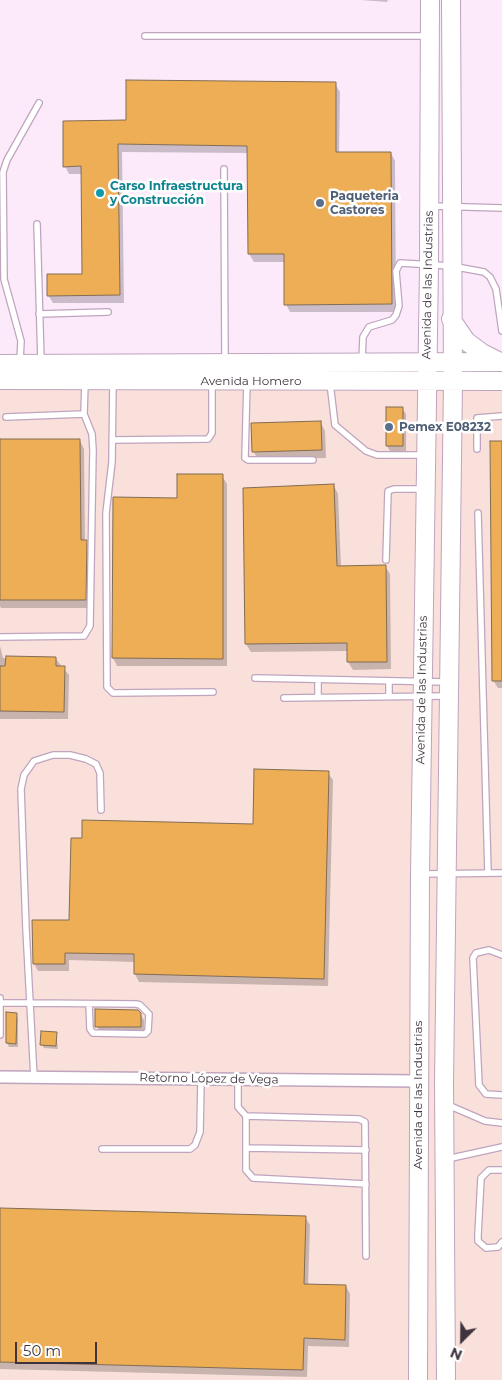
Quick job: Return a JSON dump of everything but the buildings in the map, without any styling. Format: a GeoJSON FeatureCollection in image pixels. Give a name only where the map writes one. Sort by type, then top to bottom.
{"type":"FeatureCollection","features":[{"type":"Feature","properties":{"kind":"main road","name":"Avenida de las Industrias"},"geometry":{"type":"LineString","coordinates":[[418,1380],[418,1081],[429,266],[430,0]]}},
{"type":"Feature","properties":{"kind":"main road","name":"Avenida de las Industrias"},"geometry":{"type":"LineString","coordinates":[[446,1380],[444,1082],[453,381],[451,319],[451,0]]}},
{"type":"Feature","properties":{"kind":"main road"},"geometry":{"type":"LineString","coordinates":[[451,319],[466,341],[482,354],[500,362]]}},
{"type":"Feature","properties":{"kind":"main road","name":"Avenida Homero"},"geometry":{"type":"LineString","coordinates":[[4,367],[41,364],[500,362]]}},
{"type":"Feature","properties":{"kind":"main road","name":"Avenida Homero"},"geometry":{"type":"LineString","coordinates":[[4,367],[85,380],[113,381],[502,381]]}},
{"type":"Feature","properties":{"kind":"main road"},"geometry":{"type":"LineString","coordinates":[[418,1081],[444,1082]]}},
{"type":"Feature","properties":{"kind":"street","name":"Retorno López de Vega"},"geometry":{"type":"LineString","coordinates":[[0,1077],[418,1081]]}},
{"type":"Feature","properties":{"kind":"lane"},"geometry":{"type":"LineString","coordinates":[[145,36],[430,36]]}},
{"type":"Feature","properties":{"kind":"lane"},"geometry":{"type":"LineString","coordinates":[[4,367],[21,340],[4,279],[3,172],[7,160],[39,103]]}},
{"type":"Feature","properties":{"kind":"lane"},"geometry":{"type":"LineString","coordinates":[[224,169],[225,363]]}},
{"type":"Feature","properties":{"kind":"lane"},"geometry":{"type":"LineString","coordinates":[[429,206],[502,208]]}},
{"type":"Feature","properties":{"kind":"lane"},"geometry":{"type":"LineString","coordinates":[[37,224],[41,364]]}},
{"type":"Feature","properties":{"kind":"lane"},"geometry":{"type":"LineString","coordinates":[[362,363],[363,337],[369,328],[392,320],[396,315],[399,306],[396,271],[398,265],[404,263],[477,269],[490,277],[496,289],[502,332]]}},
{"type":"Feature","properties":{"kind":"lane"},"geometry":{"type":"LineString","coordinates":[[39,314],[108,312]]}},
{"type":"Feature","properties":{"kind":"lane"},"geometry":{"type":"LineString","coordinates":[[0,637],[84,636],[89,631],[91,621],[93,450],[92,434],[84,414],[85,380]]}},
{"type":"Feature","properties":{"kind":"lane"},"geometry":{"type":"LineString","coordinates":[[113,381],[112,440],[106,513],[107,687],[113,692],[213,692]]}},
{"type":"Feature","properties":{"kind":"lane"},"geometry":{"type":"LineString","coordinates":[[112,440],[208,439],[212,433],[212,381]]}},
{"type":"Feature","properties":{"kind":"lane"},"geometry":{"type":"LineString","coordinates":[[247,381],[245,458],[248,460],[313,460]]}},
{"type":"Feature","properties":{"kind":"lane"},"geometry":{"type":"LineString","coordinates":[[330,381],[333,421],[338,429],[372,454],[426,455]]}},
{"type":"Feature","properties":{"kind":"lane"},"geometry":{"type":"LineString","coordinates":[[6,417],[84,414]]}},
{"type":"Feature","properties":{"kind":"lane"},"geometry":{"type":"LineString","coordinates":[[477,449],[477,418],[502,416]]}},
{"type":"Feature","properties":{"kind":"lane"},"geometry":{"type":"LineString","coordinates":[[386,560],[388,491],[394,489],[425,490]]}},
{"type":"Feature","properties":{"kind":"lane"},"geometry":{"type":"LineString","coordinates":[[478,513],[488,874]]}},
{"type":"Feature","properties":{"kind":"lane"},"geometry":{"type":"LineString","coordinates":[[255,678],[389,681],[422,689],[448,689]]}},
{"type":"Feature","properties":{"kind":"lane"},"geometry":{"type":"LineString","coordinates":[[318,680],[318,697]]}},
{"type":"Feature","properties":{"kind":"lane"},"geometry":{"type":"LineString","coordinates":[[389,681],[389,696]]}},
{"type":"Feature","properties":{"kind":"lane"},"geometry":{"type":"LineString","coordinates":[[284,698],[389,696],[422,689],[448,689]]}},
{"type":"Feature","properties":{"kind":"lane"},"geometry":{"type":"LineString","coordinates":[[34,1078],[21,789],[24,775],[34,761],[53,755],[70,755],[86,759],[96,764],[100,773],[101,810]]}},
{"type":"Feature","properties":{"kind":"lane"},"geometry":{"type":"LineString","coordinates":[[420,874],[502,874]]}},
{"type":"Feature","properties":{"kind":"lane"},"geometry":{"type":"LineString","coordinates":[[502,956],[489,950],[476,953],[473,958],[480,1085],[486,1094],[502,1095]]}},
{"type":"Feature","properties":{"kind":"lane"},"geometry":{"type":"LineString","coordinates":[[0,998],[0,1036]]}},
{"type":"Feature","properties":{"kind":"lane"},"geometry":{"type":"LineString","coordinates":[[0,1004],[30,1003],[140,1004],[149,1014],[148,1032],[145,1034],[93,1033],[90,1029],[89,1004]]}},
{"type":"Feature","properties":{"kind":"lane"},"geometry":{"type":"LineString","coordinates":[[102,1149],[190,1148],[195,1145],[200,1132],[201,1079]]}},
{"type":"Feature","properties":{"kind":"lane"},"geometry":{"type":"LineString","coordinates":[[238,1080],[238,1107],[246,1116],[246,1170],[253,1178],[366,1184]]}},
{"type":"Feature","properties":{"kind":"lane"},"geometry":{"type":"LineString","coordinates":[[444,1103],[485,1121],[502,1123]]}},
{"type":"Feature","properties":{"kind":"lane"},"geometry":{"type":"LineString","coordinates":[[246,1116],[362,1120],[366,1124],[366,1256]]}},
{"type":"Feature","properties":{"kind":"lane"},"geometry":{"type":"LineString","coordinates":[[445,1160],[502,1147]]}},
{"type":"Feature","properties":{"kind":"lane"},"geometry":{"type":"LineString","coordinates":[[246,1148],[366,1150]]}},
{"type":"Feature","properties":{"kind":"lane"},"geometry":{"type":"LineString","coordinates":[[502,1170],[490,1170],[481,1178],[479,1184],[478,1235],[478,1241],[486,1248],[498,1247],[502,1242]]}},
{"type":"Feature","properties":{"kind":"shaded area"},"geometry":{"type":"Polygon","coordinates":[[[502,384],[502,1380],[0,1380],[0,386],[502,384]]]}},
{"type":"Feature","properties":{"kind":"place","name":"Carso Infraestructura y Construcción"},"geometry":{"type":"Point","coordinates":[100,193]}},
{"type":"Feature","properties":{"kind":"place","name":"Paqueteria Castores"},"geometry":{"type":"Point","coordinates":[320,203]}},
{"type":"Feature","properties":{"kind":"place","name":"Pemex E08232"},"geometry":{"type":"Point","coordinates":[389,427]}}]}
